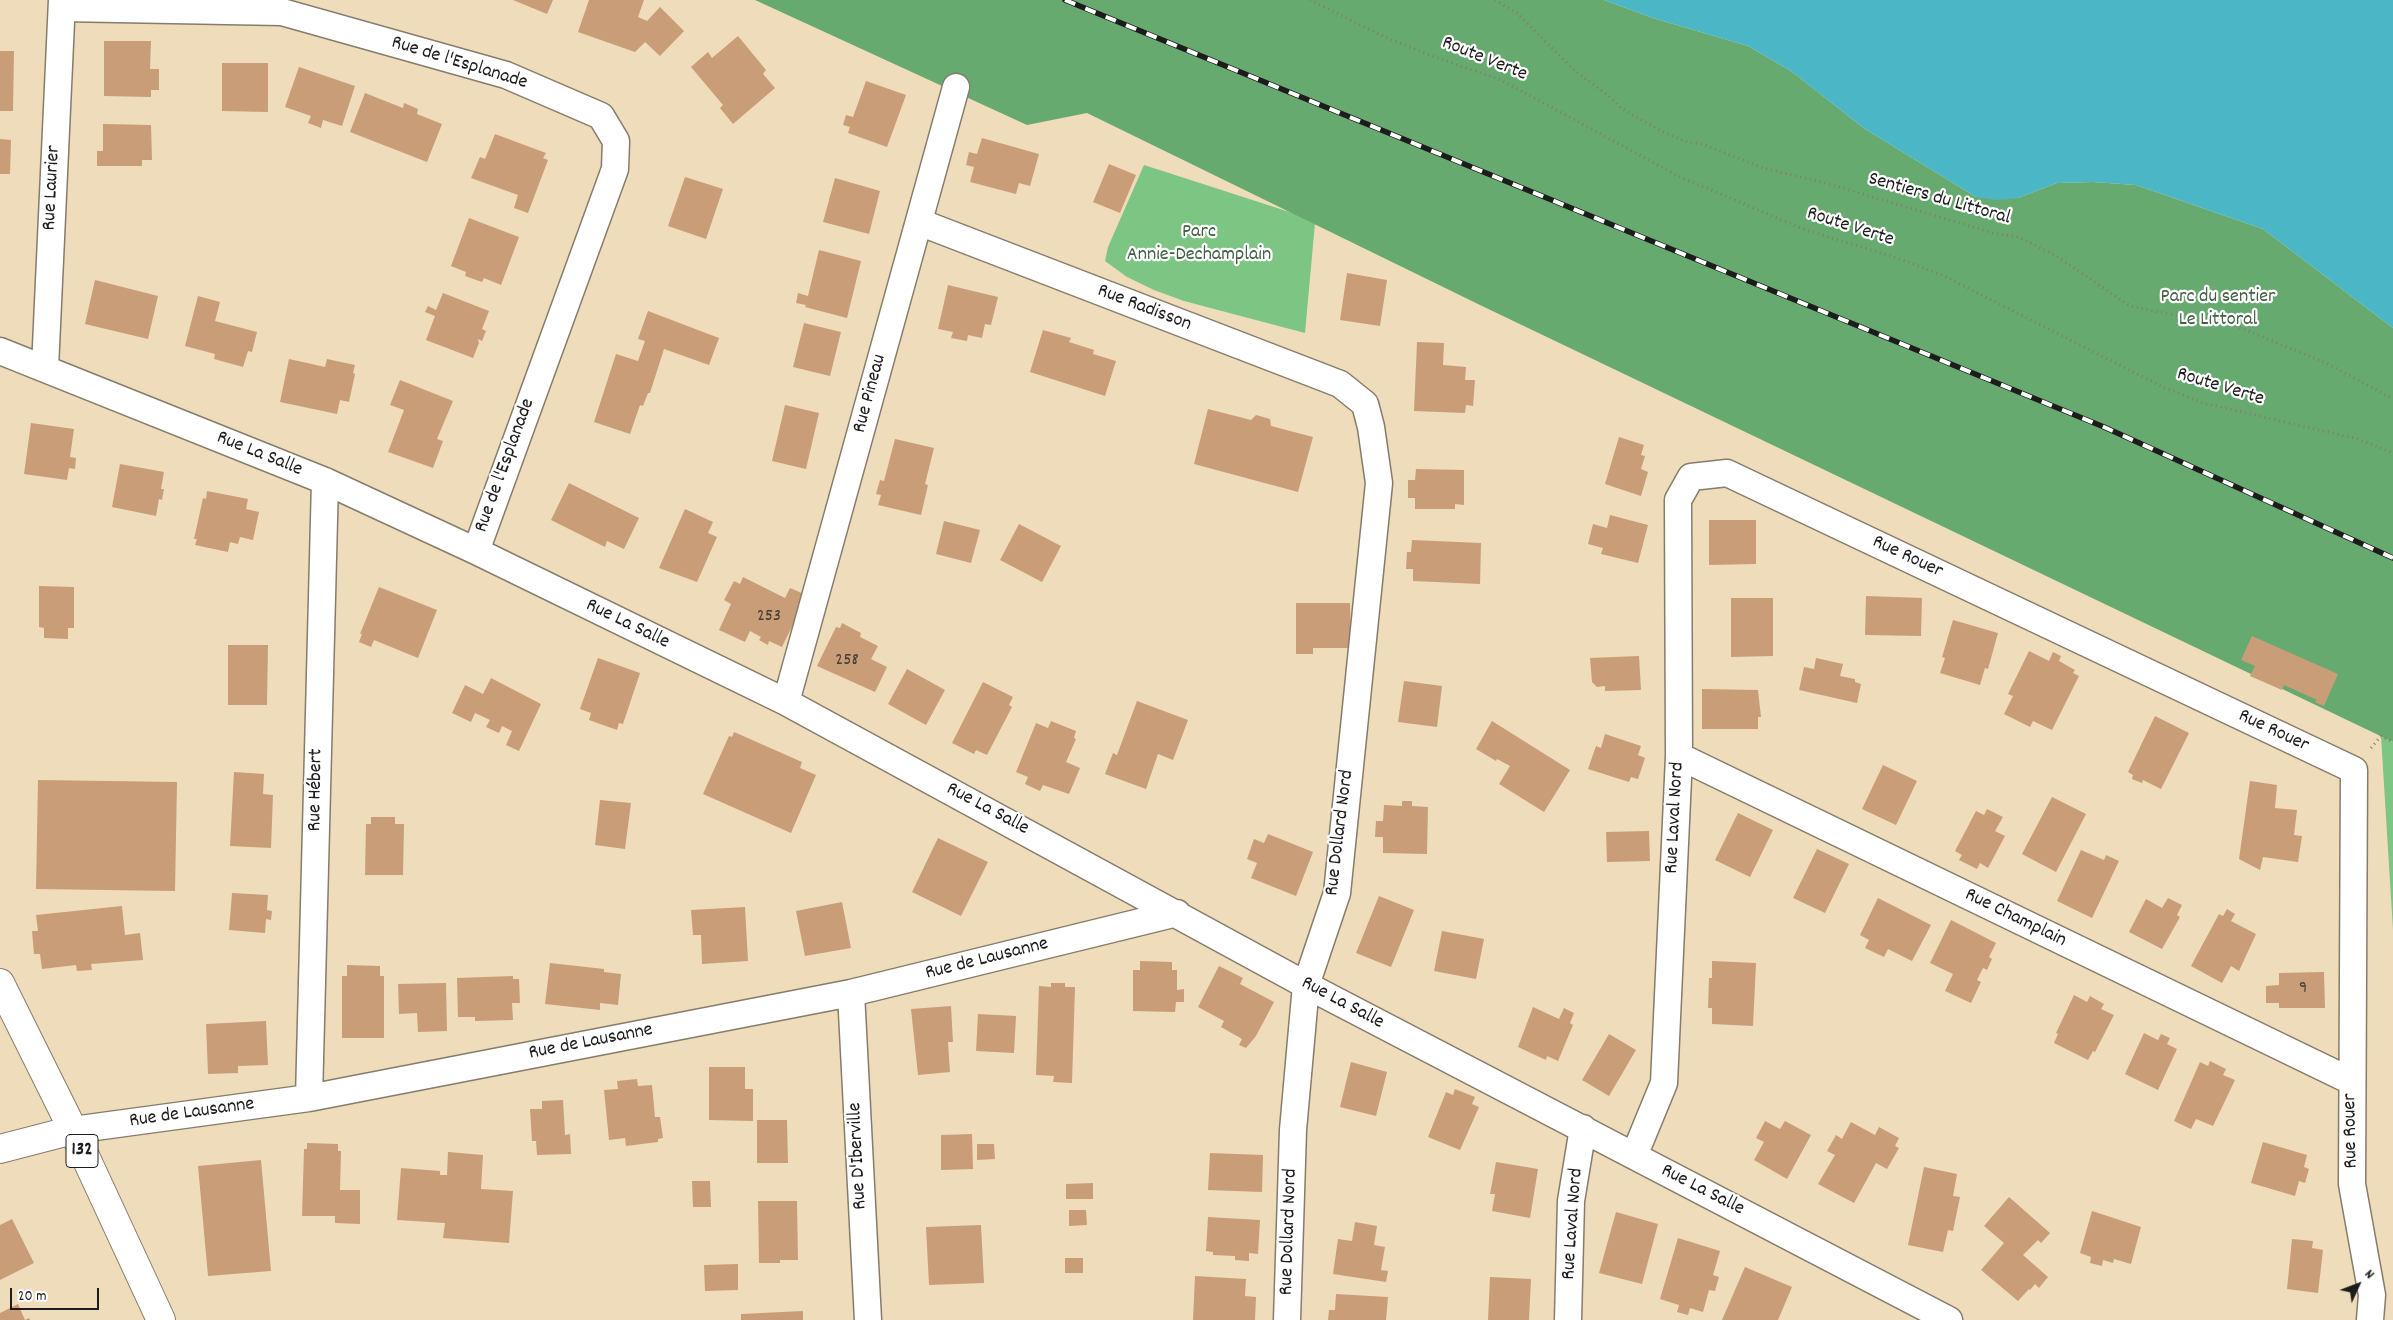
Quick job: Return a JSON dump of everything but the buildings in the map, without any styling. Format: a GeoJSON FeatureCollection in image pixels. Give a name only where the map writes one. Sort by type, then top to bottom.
{"type":"FeatureCollection","features":[{"type":"Feature","properties":{"kind":"main road","name":"132"},"geometry":{"type":"LineString","coordinates":[[0,983],[72,1130],[161,1320]]}},
{"type":"Feature","properties":{"kind":"main road","name":"Rue de Lausanne"},"geometry":{"type":"LineString","coordinates":[[0,1149],[72,1130]]}},
{"type":"Feature","properties":{"kind":"street","name":"Rue Laurier"},"geometry":{"type":"LineString","coordinates":[[45,368],[62,4]]}},
{"type":"Feature","properties":{"kind":"street","name":"Rue de l'Esplanade"},"geometry":{"type":"LineString","coordinates":[[62,4],[282,12],[506,75],[601,116],[616,141],[615,168],[476,551]]}},
{"type":"Feature","properties":{"kind":"street","name":"Rue Pineau"},"geometry":{"type":"LineString","coordinates":[[786,702],[956,87]]}},
{"type":"Feature","properties":{"kind":"street","name":"Rue Radisson"},"geometry":{"type":"LineString","coordinates":[[919,222],[1340,384],[1365,404]]}},
{"type":"Feature","properties":{"kind":"street","name":"Rue La Salle"},"geometry":{"type":"LineString","coordinates":[[0,351],[325,482],[476,551],[786,702],[1177,913],[1306,985],[1949,1320]]}},
{"type":"Feature","properties":{"kind":"street","name":"Rue Dollard Nord"},"geometry":{"type":"LineString","coordinates":[[1287,1320],[1294,1130],[1306,985],[1337,893],[1375,522],[1378,483],[1371,427],[1365,404]]}},
{"type":"Feature","properties":{"kind":"street","name":"Rue Rouer"},"geometry":{"type":"LineString","coordinates":[[1691,477],[1727,473],[2354,770],[2352,1184],[2372,1295],[2370,1320]]}},
{"type":"Feature","properties":{"kind":"street","name":"Rue Laval Nord"},"geometry":{"type":"LineString","coordinates":[[1634,1156],[1664,1083],[1679,756],[1678,500],[1691,477]]}},
{"type":"Feature","properties":{"kind":"street","name":"Rue Hébert"},"geometry":{"type":"LineString","coordinates":[[309,1098],[325,482]]}},
{"type":"Feature","properties":{"kind":"street","name":"Rue Champlain"},"geometry":{"type":"LineString","coordinates":[[1679,756],[2351,1081]]}},
{"type":"Feature","properties":{"kind":"street","name":"Rue de Lausanne"},"geometry":{"type":"LineString","coordinates":[[72,1130],[309,1098],[851,993],[1177,913]]}},
{"type":"Feature","properties":{"kind":"street","name":"Rue D'Iberville"},"geometry":{"type":"LineString","coordinates":[[851,993],[868,1320]]}},
{"type":"Feature","properties":{"kind":"street","name":"Rue Laval Nord"},"geometry":{"type":"LineString","coordinates":[[1568,1320],[1572,1201],[1583,1128]]}},
{"type":"Feature","properties":{"kind":"path","name":"Route Verte"},"geometry":{"type":"LineString","coordinates":[[1310,0],[1387,38],[1502,80],[1687,180],[1803,229],[1903,260],[1944,276],[2165,388],[2203,403],[2358,439],[2393,453]]}},
{"type":"Feature","properties":{"kind":"path","name":"Sentiers du Littoral"},"geometry":{"type":"LineString","coordinates":[[1495,0],[1517,13],[1574,70],[1610,97],[1622,109],[1661,131],[1687,142],[1702,144],[1763,168],[1842,188],[1993,233],[2018,237],[2055,255],[2130,306],[2169,314],[2224,321],[2328,364],[2393,399]]}},
{"type":"Feature","properties":{"kind":"green space","name":"Parc du sentier Le Littoral"},"geometry":{"type":"Polygon","coordinates":[[[755,0],[1604,0],[1653,18],[1748,46],[1791,71],[1865,129],[1976,197],[2018,198],[2057,183],[2093,182],[2136,185],[2263,229],[2393,328],[2393,742],[1480,305],[1087,113],[1027,125],[755,0]]]}},
{"type":"Feature","properties":{"kind":"green space","name":"Parc Annie-Dechamplain"},"geometry":{"type":"Polygon","coordinates":[[[1144,165],[1302,216],[1315,223],[1305,333],[1184,301],[1154,290],[1127,277],[1105,261],[1108,247],[1144,165]]]}},
{"type":"Feature","properties":{"kind":"green space"},"geometry":{"type":"Polygon","coordinates":[[[2381,736],[2393,742],[2393,930],[2381,736]]]}},
{"type":"Feature","properties":{"kind":"water"},"geometry":{"type":"Polygon","coordinates":[[[1604,0],[2393,0],[2393,328],[2263,229],[2136,185],[2093,182],[2057,183],[2018,198],[1997,200],[1976,197],[1865,129],[1791,71],[1748,46],[1653,18],[1604,0]]]}},
{"type":"Feature","properties":{"kind":"railway"},"geometry":{"type":"LineString","coordinates":[[1065,0],[2104,427],[2393,558]]}}]}
